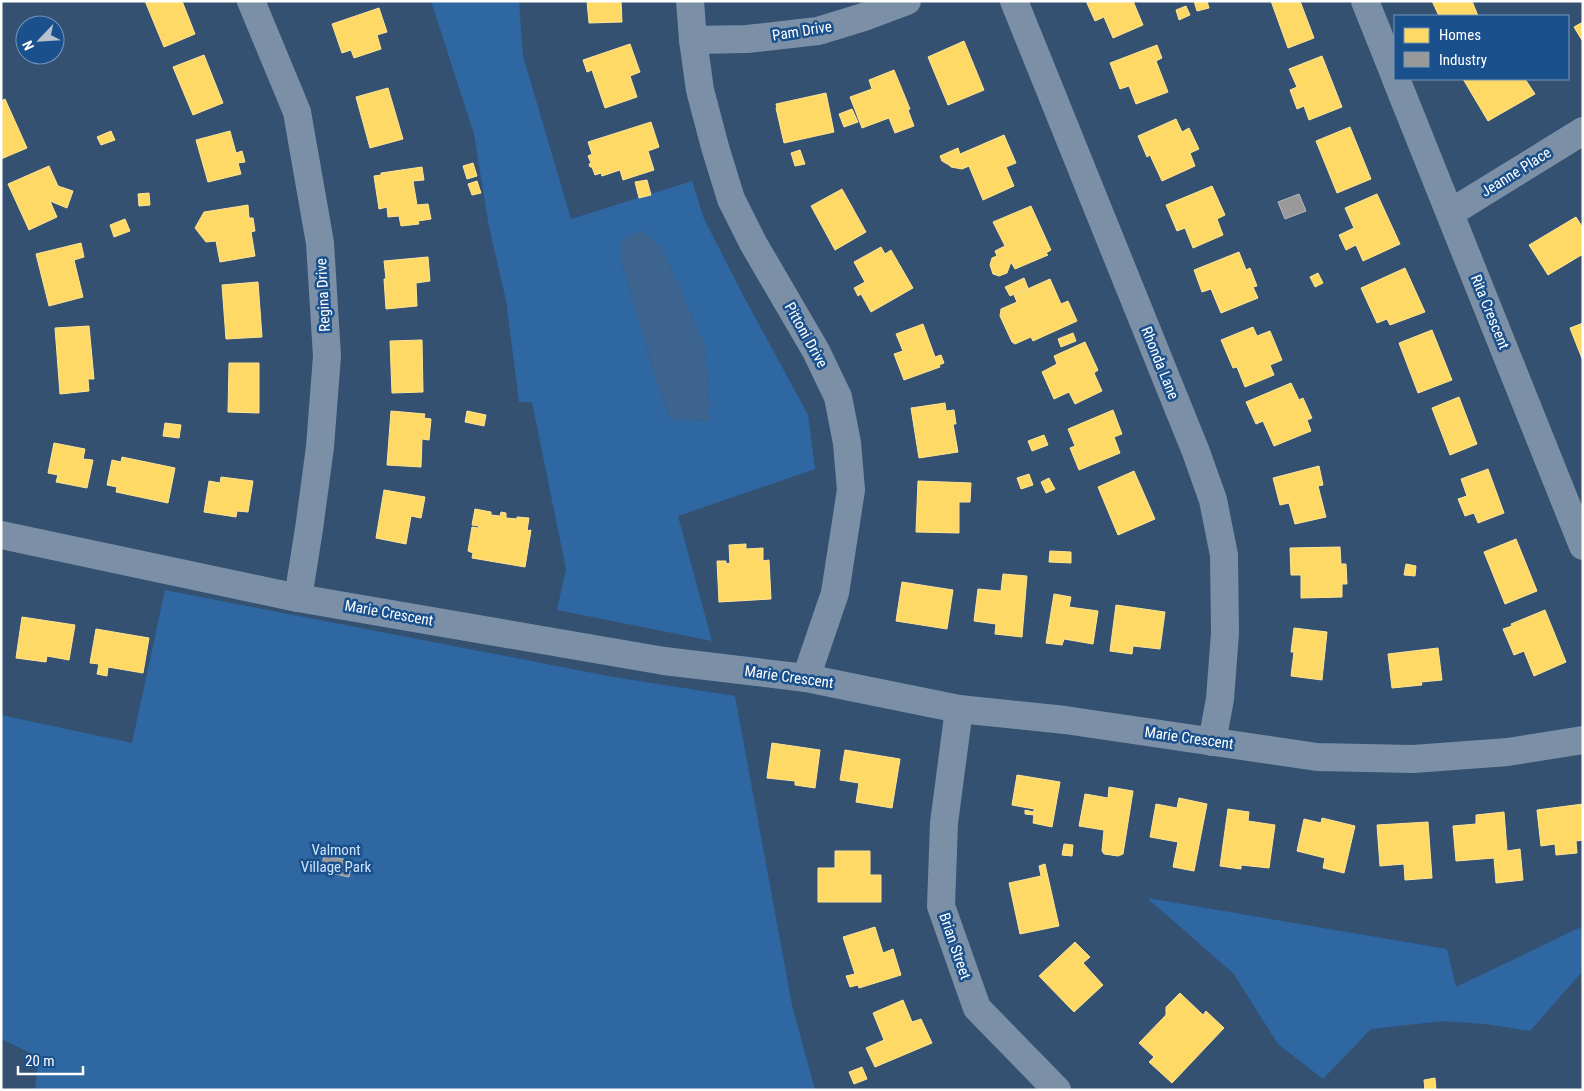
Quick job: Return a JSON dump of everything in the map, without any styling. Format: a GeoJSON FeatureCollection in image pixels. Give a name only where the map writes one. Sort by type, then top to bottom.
{"type":"FeatureCollection","features":[{"type":"Feature","properties":{"kind":"street","name":"Regina Drive"},"geometry":{"type":"LineString","coordinates":[[251,1],[297,112],[320,243],[327,356],[320,447],[310,529],[298,598]]}},
{"type":"Feature","properties":{"kind":"street","name":"Pittoni Drive"},"geometry":{"type":"LineString","coordinates":[[690,1],[700,90],[731,199],[753,243],[816,351],[838,396],[847,442],[851,490],[835,593],[806,678]]}},
{"type":"Feature","properties":{"kind":"street","name":"Pam Drive"},"geometry":{"type":"LineString","coordinates":[[693,40],[748,39],[818,32],[907,1]]}},
{"type":"Feature","properties":{"kind":"street","name":"Rhonda Lane"},"geometry":{"type":"LineString","coordinates":[[1014,1],[1196,452],[1213,500],[1224,555],[1225,633],[1220,699],[1212,742]]}},
{"type":"Feature","properties":{"kind":"street","name":"Rita Crescent"},"geometry":{"type":"LineString","coordinates":[[1365,1],[1394,73]]}},
{"type":"Feature","properties":{"kind":"street","name":"Rita Crescent"},"geometry":{"type":"LineString","coordinates":[[1397,80],[1583,546]]}},
{"type":"Feature","properties":{"kind":"street","name":"Jeanne Place"},"geometry":{"type":"LineString","coordinates":[[1450,213],[1583,131]]}},
{"type":"Feature","properties":{"kind":"street","name":"Marie Crescent"},"geometry":{"type":"LineString","coordinates":[[1,536],[298,598],[664,661],[806,678],[959,709],[1066,720],[1317,757],[1413,759],[1508,752],[1583,740]]}},
{"type":"Feature","properties":{"kind":"street","name":"Brian Street"},"geometry":{"type":"LineString","coordinates":[[959,709],[944,823],[941,906],[977,1008],[1057,1090]]}},
{"type":"Feature","properties":{"kind":"green space"},"geometry":{"type":"Polygon","coordinates":[[[431,1],[519,1],[523,56],[571,219],[692,181],[704,219],[808,415],[815,469],[678,516],[712,641],[557,610],[566,569],[532,402],[519,402],[506,300],[489,227],[474,134],[431,1]],[[662,248],[620,257],[657,382],[671,419],[710,421],[705,346],[662,248]]]}},
{"type":"Feature","properties":{"kind":"green space","name":"Valmont Village Park"},"geometry":{"type":"Polygon","coordinates":[[[165,590],[613,677],[735,696],[792,1005],[815,1090],[35,1090],[39,1057],[1,1039],[1,715],[132,743],[165,590]]]}},
{"type":"Feature","properties":{"kind":"green space"},"geometry":{"type":"Polygon","coordinates":[[[1147,898],[1447,949],[1456,987],[1583,926],[1583,968],[1581,973],[1530,1031],[1485,1024],[1443,1021],[1371,1029],[1323,1079],[1278,1044],[1233,973],[1147,898]]]}},
{"type":"Feature","properties":{"kind":"shaded area"},"geometry":{"type":"Polygon","coordinates":[[[642,230],[662,248],[705,346],[710,421],[671,419],[657,382],[620,257],[622,240],[642,230]]]}},
{"type":"Feature","properties":{"kind":"building: Homes"},"geometry":{"type":"Polygon","coordinates":[[[145,1],[182,1],[195,34],[164,47],[145,1]]]}},
{"type":"Feature","properties":{"kind":"building: Homes"},"geometry":{"type":"Polygon","coordinates":[[[587,1],[621,1],[622,22],[589,23],[587,1]]]}},
{"type":"Feature","properties":{"kind":"building: Homes"},"geometry":{"type":"Polygon","coordinates":[[[1086,1],[1133,1],[1143,25],[1113,38],[1104,17],[1095,21],[1086,1]]]}},
{"type":"Feature","properties":{"kind":"building: Homes"},"geometry":{"type":"Polygon","coordinates":[[[1194,1],[1207,1],[1209,8],[1197,11],[1194,1]]]}},
{"type":"Feature","properties":{"kind":"building: Homes"},"geometry":{"type":"Polygon","coordinates":[[[1271,1],[1300,1],[1314,38],[1288,48],[1271,1]]]}},
{"type":"Feature","properties":{"kind":"building: Homes"},"geometry":{"type":"Polygon","coordinates":[[[1432,1],[1472,1],[1478,15],[1439,15],[1432,1]]]}},
{"type":"Feature","properties":{"kind":"building: Homes"},"geometry":{"type":"Polygon","coordinates":[[[1186,6],[1190,15],[1179,20],[1176,10],[1186,6]]]}},
{"type":"Feature","properties":{"kind":"building: Homes"},"geometry":{"type":"Polygon","coordinates":[[[379,8],[387,32],[377,35],[381,49],[354,58],[351,50],[342,53],[332,24],[379,8]]]}},
{"type":"Feature","properties":{"kind":"building: Homes"},"geometry":{"type":"Polygon","coordinates":[[[1583,22],[1583,42],[1574,27],[1583,22]]]}},
{"type":"Feature","properties":{"kind":"building: Homes"},"geometry":{"type":"Polygon","coordinates":[[[964,41],[984,90],[948,105],[928,57],[964,41]]]}},
{"type":"Feature","properties":{"kind":"building: Homes"},"geometry":{"type":"Polygon","coordinates":[[[630,44],[640,72],[630,76],[637,97],[605,108],[592,70],[587,72],[583,60],[630,44]]]}},
{"type":"Feature","properties":{"kind":"building: Homes"},"geometry":{"type":"Polygon","coordinates":[[[1157,45],[1162,58],[1156,61],[1168,92],[1136,104],[1129,86],[1120,89],[1110,63],[1157,45]]]}},
{"type":"Feature","properties":{"kind":"building: Homes"},"geometry":{"type":"Polygon","coordinates":[[[204,55],[223,103],[193,115],[173,67],[204,55]]]}},
{"type":"Feature","properties":{"kind":"building: Homes"},"geometry":{"type":"Polygon","coordinates":[[[1322,56],[1342,107],[1309,120],[1304,106],[1297,109],[1290,90],[1297,87],[1289,69],[1322,56]]]}},
{"type":"Feature","properties":{"kind":"building: Homes"},"geometry":{"type":"Polygon","coordinates":[[[894,70],[910,109],[908,110],[914,126],[895,133],[889,118],[862,128],[850,97],[872,89],[869,80],[894,70]]]}},
{"type":"Feature","properties":{"kind":"building: Homes"},"geometry":{"type":"Polygon","coordinates":[[[1464,80],[1526,80],[1535,94],[1488,121],[1464,80]]]}},
{"type":"Feature","properties":{"kind":"building: Homes"},"geometry":{"type":"Polygon","coordinates":[[[388,88],[403,139],[370,148],[356,97],[388,88]]]}},
{"type":"Feature","properties":{"kind":"building: Homes"},"geometry":{"type":"Polygon","coordinates":[[[826,93],[834,132],[784,143],[776,104],[826,93]]]}},
{"type":"Feature","properties":{"kind":"building: Homes"},"geometry":{"type":"Polygon","coordinates":[[[5,99],[27,148],[1,159],[1,101],[5,99]]]}},
{"type":"Feature","properties":{"kind":"building: Homes"},"geometry":{"type":"Polygon","coordinates":[[[852,109],[858,122],[844,127],[839,114],[852,109]]]}},
{"type":"Feature","properties":{"kind":"building: Homes"},"geometry":{"type":"Polygon","coordinates":[[[1176,119],[1182,132],[1189,128],[1199,149],[1190,153],[1195,166],[1162,181],[1150,155],[1147,157],[1138,136],[1176,119]]]}},
{"type":"Feature","properties":{"kind":"building: Homes"},"geometry":{"type":"Polygon","coordinates":[[[651,122],[659,147],[648,151],[654,170],[623,180],[620,170],[602,176],[601,173],[595,175],[589,164],[591,163],[588,156],[592,154],[588,142],[651,122]]]}},
{"type":"Feature","properties":{"kind":"building: Homes"},"geometry":{"type":"Polygon","coordinates":[[[1350,127],[1371,179],[1337,193],[1316,141],[1350,127]]]}},
{"type":"Feature","properties":{"kind":"building: Homes"},"geometry":{"type":"Polygon","coordinates":[[[111,131],[115,140],[101,145],[97,137],[111,131]]]}},
{"type":"Feature","properties":{"kind":"building: Homes"},"geometry":{"type":"Polygon","coordinates":[[[230,131],[236,153],[242,151],[245,162],[238,163],[241,174],[208,182],[196,140],[230,131]]]}},
{"type":"Feature","properties":{"kind":"building: Homes"},"geometry":{"type":"Polygon","coordinates":[[[1004,135],[1016,163],[1006,167],[1014,186],[983,200],[969,166],[962,169],[951,167],[942,161],[940,156],[958,148],[960,154],[1004,135]]]}},
{"type":"Feature","properties":{"kind":"building: Homes"},"geometry":{"type":"Polygon","coordinates":[[[800,150],[805,164],[795,166],[791,153],[800,150]]]}},
{"type":"Feature","properties":{"kind":"building: Homes"},"geometry":{"type":"Polygon","coordinates":[[[473,163],[477,176],[467,179],[463,166],[473,163]]]}},
{"type":"Feature","properties":{"kind":"building: Homes"},"geometry":{"type":"Polygon","coordinates":[[[49,166],[58,186],[73,191],[67,208],[50,201],[57,217],[29,230],[8,184],[49,166]]]}},
{"type":"Feature","properties":{"kind":"building: Homes"},"geometry":{"type":"Polygon","coordinates":[[[422,167],[424,180],[413,181],[417,205],[428,204],[431,219],[418,221],[419,224],[401,226],[399,216],[388,217],[387,207],[379,209],[374,176],[381,175],[381,173],[422,167]]]}},
{"type":"Feature","properties":{"kind":"building: Homes"},"geometry":{"type":"Polygon","coordinates":[[[647,180],[651,195],[639,198],[635,182],[647,180]]]}},
{"type":"Feature","properties":{"kind":"building: Homes"},"geometry":{"type":"Polygon","coordinates":[[[477,181],[481,193],[472,195],[468,184],[477,181]]]}},
{"type":"Feature","properties":{"kind":"building: Homes"},"geometry":{"type":"Polygon","coordinates":[[[1212,186],[1225,215],[1217,219],[1223,235],[1193,248],[1185,228],[1177,231],[1166,205],[1212,186]]]}},
{"type":"Feature","properties":{"kind":"building: Homes"},"geometry":{"type":"Polygon","coordinates":[[[842,189],[866,232],[835,250],[811,206],[842,189]]]}},
{"type":"Feature","properties":{"kind":"building: Homes"},"geometry":{"type":"Polygon","coordinates":[[[149,193],[150,205],[139,206],[138,194],[149,193]]]}},
{"type":"Feature","properties":{"kind":"building: Homes"},"geometry":{"type":"Polygon","coordinates":[[[1377,194],[1400,244],[1363,261],[1356,245],[1346,250],[1339,235],[1354,228],[1345,208],[1377,194]]]}},
{"type":"Feature","properties":{"kind":"building: Homes"},"geometry":{"type":"Polygon","coordinates":[[[248,205],[249,218],[253,218],[255,231],[251,232],[255,256],[220,262],[216,241],[206,242],[195,228],[204,212],[248,205]]]}},
{"type":"Feature","properties":{"kind":"building: Homes"},"geometry":{"type":"Polygon","coordinates":[[[1031,206],[1051,250],[1046,253],[1048,255],[1015,269],[1011,262],[1007,273],[999,276],[993,274],[990,265],[992,258],[997,256],[995,251],[1005,246],[993,222],[1031,206]]]}},
{"type":"Feature","properties":{"kind":"building: Homes"},"geometry":{"type":"Polygon","coordinates":[[[1576,217],[1583,228],[1583,254],[1548,275],[1529,245],[1576,217]]]}},
{"type":"Feature","properties":{"kind":"building: Homes"},"geometry":{"type":"Polygon","coordinates":[[[125,219],[130,231],[114,237],[110,225],[125,219]]]}},
{"type":"Feature","properties":{"kind":"building: Homes"},"geometry":{"type":"Polygon","coordinates":[[[81,243],[84,257],[74,260],[83,297],[49,306],[36,254],[81,243]]]}},
{"type":"Feature","properties":{"kind":"building: Homes"},"geometry":{"type":"Polygon","coordinates":[[[881,247],[885,254],[891,250],[913,288],[871,312],[861,294],[858,296],[854,288],[865,282],[854,262],[881,247]]]}},
{"type":"Feature","properties":{"kind":"building: Homes"},"geometry":{"type":"Polygon","coordinates":[[[1239,252],[1246,270],[1250,268],[1257,286],[1253,287],[1258,298],[1221,313],[1211,289],[1202,292],[1194,270],[1239,252]]]}},
{"type":"Feature","properties":{"kind":"building: Homes"},"geometry":{"type":"Polygon","coordinates":[[[428,257],[430,281],[416,283],[417,306],[386,309],[384,261],[428,257]]]}},
{"type":"Feature","properties":{"kind":"building: Homes"},"geometry":{"type":"Polygon","coordinates":[[[1405,268],[1425,312],[1390,325],[1387,319],[1377,323],[1361,288],[1405,268]]]}},
{"type":"Feature","properties":{"kind":"building: Homes"},"geometry":{"type":"Polygon","coordinates":[[[1318,273],[1323,283],[1315,287],[1310,277],[1318,273]]]}},
{"type":"Feature","properties":{"kind":"building: Homes"},"geometry":{"type":"Polygon","coordinates":[[[1024,278],[1028,288],[1010,296],[1005,287],[1024,278]]]}},
{"type":"Feature","properties":{"kind":"building: Homes"},"geometry":{"type":"Polygon","coordinates":[[[1050,279],[1061,304],[1068,301],[1077,321],[1033,341],[1031,337],[1015,344],[1012,342],[1000,316],[1001,309],[1017,302],[1014,295],[1050,279]]]}},
{"type":"Feature","properties":{"kind":"building: Homes"},"geometry":{"type":"Polygon","coordinates":[[[258,282],[262,337],[226,339],[222,285],[258,282]]]}},
{"type":"Feature","properties":{"kind":"building: Homes"},"geometry":{"type":"Polygon","coordinates":[[[1583,323],[1583,361],[1570,328],[1583,323]]]}},
{"type":"Feature","properties":{"kind":"building: Homes"},"geometry":{"type":"Polygon","coordinates":[[[923,324],[935,357],[941,355],[944,363],[939,365],[940,367],[904,380],[894,354],[903,351],[896,334],[923,324]]]}},
{"type":"Feature","properties":{"kind":"building: Homes"},"geometry":{"type":"Polygon","coordinates":[[[89,326],[94,379],[88,379],[89,391],[60,394],[55,328],[89,326]]]}},
{"type":"Feature","properties":{"kind":"building: Homes"},"geometry":{"type":"Polygon","coordinates":[[[1253,327],[1257,336],[1270,331],[1282,360],[1270,365],[1274,375],[1245,387],[1237,367],[1233,368],[1221,340],[1253,327]]]}},
{"type":"Feature","properties":{"kind":"building: Homes"},"geometry":{"type":"Polygon","coordinates":[[[1432,330],[1452,380],[1418,393],[1399,343],[1432,330]]]}},
{"type":"Feature","properties":{"kind":"building: Homes"},"geometry":{"type":"Polygon","coordinates":[[[1073,333],[1076,341],[1061,347],[1058,339],[1073,333]]]}},
{"type":"Feature","properties":{"kind":"building: Homes"},"geometry":{"type":"Polygon","coordinates":[[[422,340],[423,392],[392,393],[390,341],[422,340]]]}},
{"type":"Feature","properties":{"kind":"building: Homes"},"geometry":{"type":"Polygon","coordinates":[[[1085,342],[1098,370],[1094,373],[1102,391],[1075,404],[1069,392],[1054,399],[1042,372],[1057,364],[1054,356],[1085,342]]]}},
{"type":"Feature","properties":{"kind":"building: Homes"},"geometry":{"type":"Polygon","coordinates":[[[229,363],[259,363],[259,413],[228,412],[229,363]]]}},
{"type":"Feature","properties":{"kind":"building: Homes"},"geometry":{"type":"Polygon","coordinates":[[[1291,383],[1299,400],[1303,398],[1312,418],[1307,420],[1311,431],[1274,446],[1263,421],[1256,424],[1246,402],[1291,383]]]}},
{"type":"Feature","properties":{"kind":"building: Homes"},"geometry":{"type":"Polygon","coordinates":[[[1459,397],[1477,444],[1450,455],[1432,408],[1459,397]]]}},
{"type":"Feature","properties":{"kind":"building: Homes"},"geometry":{"type":"Polygon","coordinates":[[[945,403],[946,411],[954,410],[956,424],[953,424],[958,452],[919,458],[911,408],[945,403]]]}},
{"type":"Feature","properties":{"kind":"building: Homes"},"geometry":{"type":"Polygon","coordinates":[[[1113,410],[1122,434],[1114,437],[1120,453],[1079,470],[1070,448],[1075,446],[1068,429],[1113,410]]]}},
{"type":"Feature","properties":{"kind":"building: Homes"},"geometry":{"type":"Polygon","coordinates":[[[391,411],[425,414],[424,418],[431,419],[429,440],[422,439],[421,467],[387,465],[391,411]]]}},
{"type":"Feature","properties":{"kind":"building: Homes"},"geometry":{"type":"Polygon","coordinates":[[[467,411],[486,415],[484,426],[465,422],[467,411]]]}},
{"type":"Feature","properties":{"kind":"building: Homes"},"geometry":{"type":"Polygon","coordinates":[[[165,423],[181,425],[179,438],[163,436],[165,423]]]}},
{"type":"Feature","properties":{"kind":"building: Homes"},"geometry":{"type":"Polygon","coordinates":[[[1044,435],[1048,445],[1032,451],[1028,441],[1044,435]]]}},
{"type":"Feature","properties":{"kind":"building: Homes"},"geometry":{"type":"Polygon","coordinates":[[[54,443],[85,449],[83,459],[93,460],[87,488],[56,482],[58,475],[48,473],[54,443]]]}},
{"type":"Feature","properties":{"kind":"building: Homes"},"geometry":{"type":"Polygon","coordinates":[[[122,457],[175,468],[168,503],[116,492],[117,487],[107,485],[112,460],[121,462],[122,457]]]}},
{"type":"Feature","properties":{"kind":"building: Homes"},"geometry":{"type":"Polygon","coordinates":[[[1319,466],[1323,485],[1318,486],[1326,517],[1295,524],[1289,503],[1280,505],[1273,478],[1319,466]]]}},
{"type":"Feature","properties":{"kind":"building: Homes"},"geometry":{"type":"Polygon","coordinates":[[[1488,469],[1504,513],[1478,523],[1474,513],[1465,516],[1458,499],[1467,496],[1461,479],[1488,469]]]}},
{"type":"Feature","properties":{"kind":"building: Homes"},"geometry":{"type":"Polygon","coordinates":[[[1134,471],[1155,519],[1118,535],[1098,487],[1134,471]]]}},
{"type":"Feature","properties":{"kind":"building: Homes"},"geometry":{"type":"Polygon","coordinates":[[[1029,474],[1033,485],[1021,489],[1017,478],[1029,474]]]}},
{"type":"Feature","properties":{"kind":"building: Homes"},"geometry":{"type":"Polygon","coordinates":[[[221,477],[253,481],[248,512],[237,511],[236,517],[204,512],[209,481],[220,483],[221,477]]]}},
{"type":"Feature","properties":{"kind":"building: Homes"},"geometry":{"type":"Polygon","coordinates":[[[1049,478],[1055,489],[1046,493],[1041,482],[1049,478]]]}},
{"type":"Feature","properties":{"kind":"building: Homes"},"geometry":{"type":"Polygon","coordinates":[[[918,481],[971,483],[970,502],[959,502],[959,533],[916,532],[918,481]]]}},
{"type":"Feature","properties":{"kind":"building: Homes"},"geometry":{"type":"Polygon","coordinates":[[[384,490],[425,497],[421,518],[411,516],[406,544],[376,538],[384,490]]]}},
{"type":"Feature","properties":{"kind":"building: Homes"},"geometry":{"type":"Polygon","coordinates":[[[475,509],[491,512],[491,515],[500,516],[501,512],[506,513],[506,518],[529,518],[527,531],[531,530],[525,567],[472,558],[473,553],[468,551],[472,527],[478,528],[479,526],[472,525],[475,509]]]}},
{"type":"Feature","properties":{"kind":"building: Homes"},"geometry":{"type":"Polygon","coordinates":[[[1516,539],[1537,591],[1505,604],[1484,552],[1516,539]]]}},
{"type":"Feature","properties":{"kind":"building: Homes"},"geometry":{"type":"Polygon","coordinates":[[[746,544],[746,549],[763,548],[763,561],[769,560],[771,599],[719,602],[717,561],[726,561],[726,564],[730,563],[729,545],[746,544]]]}},
{"type":"Feature","properties":{"kind":"building: Homes"},"geometry":{"type":"Polygon","coordinates":[[[1340,547],[1341,564],[1346,564],[1347,584],[1342,584],[1342,597],[1301,598],[1301,575],[1291,575],[1290,548],[1340,547]]]}},
{"type":"Feature","properties":{"kind":"building: Homes"},"geometry":{"type":"Polygon","coordinates":[[[1050,551],[1071,552],[1071,563],[1049,562],[1050,551]]]}},
{"type":"Feature","properties":{"kind":"building: Homes"},"geometry":{"type":"Polygon","coordinates":[[[1406,564],[1416,566],[1415,576],[1404,575],[1406,564]]]}},
{"type":"Feature","properties":{"kind":"building: Homes"},"geometry":{"type":"Polygon","coordinates":[[[1003,574],[1027,576],[1022,637],[995,634],[996,624],[974,621],[978,589],[1001,591],[1003,574]]]}},
{"type":"Feature","properties":{"kind":"building: Homes"},"geometry":{"type":"Polygon","coordinates":[[[902,582],[953,590],[947,629],[896,621],[902,582]]]}},
{"type":"Feature","properties":{"kind":"building: Homes"},"geometry":{"type":"Polygon","coordinates":[[[1054,594],[1071,597],[1069,607],[1098,611],[1093,644],[1064,639],[1062,645],[1046,643],[1054,594]]]}},
{"type":"Feature","properties":{"kind":"building: Homes"},"geometry":{"type":"Polygon","coordinates":[[[1116,605],[1165,612],[1160,649],[1133,646],[1132,654],[1110,651],[1116,605]]]}},
{"type":"Feature","properties":{"kind":"building: Homes"},"geometry":{"type":"Polygon","coordinates":[[[1545,610],[1566,662],[1534,676],[1524,651],[1514,655],[1503,629],[1545,610]]]}},
{"type":"Feature","properties":{"kind":"building: Homes"},"geometry":{"type":"Polygon","coordinates":[[[22,617],[75,625],[69,660],[47,656],[46,662],[16,658],[22,617]]]}},
{"type":"Feature","properties":{"kind":"building: Homes"},"geometry":{"type":"Polygon","coordinates":[[[1294,628],[1327,632],[1322,680],[1291,676],[1294,628]]]}},
{"type":"Feature","properties":{"kind":"building: Homes"},"geometry":{"type":"Polygon","coordinates":[[[96,629],[149,638],[143,673],[108,667],[107,676],[97,674],[99,664],[90,663],[96,629]]]}},
{"type":"Feature","properties":{"kind":"building: Homes"},"geometry":{"type":"Polygon","coordinates":[[[1438,648],[1442,680],[1421,682],[1422,685],[1392,688],[1388,654],[1438,648]]]}},
{"type":"Feature","properties":{"kind":"building: Homes"},"geometry":{"type":"Polygon","coordinates":[[[772,743],[820,750],[815,788],[795,785],[795,781],[767,778],[772,743]]]}},
{"type":"Feature","properties":{"kind":"building: Homes"},"geometry":{"type":"Polygon","coordinates":[[[845,750],[900,759],[892,808],[856,802],[859,783],[840,780],[845,750]]]}},
{"type":"Feature","properties":{"kind":"building: Homes"},"geometry":{"type":"Polygon","coordinates":[[[1017,775],[1060,782],[1052,827],[1033,823],[1034,815],[1025,814],[1025,810],[1034,812],[1034,809],[1012,805],[1017,775]]]}},
{"type":"Feature","properties":{"kind":"building: Homes"},"geometry":{"type":"Polygon","coordinates":[[[1109,787],[1133,791],[1123,854],[1118,856],[1104,854],[1102,851],[1104,830],[1079,826],[1085,794],[1108,798],[1109,787]]]}},
{"type":"Feature","properties":{"kind":"building: Homes"},"geometry":{"type":"Polygon","coordinates":[[[1179,798],[1207,804],[1194,871],[1173,867],[1178,842],[1150,837],[1156,804],[1177,808],[1179,798]]]}},
{"type":"Feature","properties":{"kind":"building: Homes"},"geometry":{"type":"Polygon","coordinates":[[[1583,804],[1583,840],[1576,841],[1577,853],[1556,855],[1555,844],[1541,846],[1537,810],[1583,804]]]}},
{"type":"Feature","properties":{"kind":"building: Homes"},"geometry":{"type":"Polygon","coordinates":[[[1228,809],[1249,812],[1248,821],[1275,825],[1269,868],[1241,865],[1241,869],[1220,866],[1228,809]]]}},
{"type":"Feature","properties":{"kind":"building: Homes"},"geometry":{"type":"Polygon","coordinates":[[[1504,812],[1507,851],[1520,849],[1523,880],[1496,883],[1494,858],[1456,861],[1453,826],[1476,824],[1476,815],[1504,812]]]}},
{"type":"Feature","properties":{"kind":"building: Homes"},"geometry":{"type":"Polygon","coordinates":[[[1322,818],[1355,826],[1344,873],[1323,868],[1325,858],[1297,851],[1304,819],[1321,823],[1322,818]]]}},
{"type":"Feature","properties":{"kind":"building: Homes"},"geometry":{"type":"Polygon","coordinates":[[[1428,822],[1432,878],[1405,880],[1404,864],[1380,866],[1377,825],[1428,822]]]}},
{"type":"Feature","properties":{"kind":"building: Homes"},"geometry":{"type":"Polygon","coordinates":[[[1064,844],[1073,845],[1072,856],[1062,855],[1064,844]]]}},
{"type":"Feature","properties":{"kind":"building: Homes"},"geometry":{"type":"Polygon","coordinates":[[[835,851],[870,851],[870,875],[881,875],[881,902],[818,902],[818,868],[835,868],[835,851]]]}},
{"type":"Feature","properties":{"kind":"building: Homes"},"geometry":{"type":"Polygon","coordinates":[[[1045,864],[1059,926],[1020,934],[1009,883],[1041,876],[1039,866],[1045,864]]]}},
{"type":"Feature","properties":{"kind":"building: Homes"},"geometry":{"type":"Polygon","coordinates":[[[875,927],[883,953],[893,949],[901,975],[859,988],[858,985],[850,987],[846,976],[855,974],[843,937],[875,927]]]}},
{"type":"Feature","properties":{"kind":"building: Homes"},"geometry":{"type":"Polygon","coordinates":[[[1075,942],[1090,957],[1083,963],[1103,985],[1074,1012],[1039,976],[1075,942]]]}},
{"type":"Feature","properties":{"kind":"building: Homes"},"geometry":{"type":"Polygon","coordinates":[[[1180,993],[1203,1015],[1206,1011],[1224,1028],[1172,1083],[1149,1062],[1154,1057],[1139,1043],[1166,1015],[1166,1007],[1180,993]]]}},
{"type":"Feature","properties":{"kind":"building: Homes"},"geometry":{"type":"Polygon","coordinates":[[[903,1000],[912,1022],[921,1019],[932,1043],[875,1067],[866,1048],[884,1040],[873,1013],[903,1000]]]}},
{"type":"Feature","properties":{"kind":"building: Homes"},"geometry":{"type":"Polygon","coordinates":[[[862,1067],[867,1079],[854,1084],[849,1072],[862,1067]]]}},
{"type":"Feature","properties":{"kind":"building: Homes"},"geometry":{"type":"Polygon","coordinates":[[[1435,1078],[1436,1090],[1425,1090],[1424,1080],[1435,1078]]]}},
{"type":"Feature","properties":{"kind":"building: Industry"},"geometry":{"type":"Polygon","coordinates":[[[1299,194],[1306,211],[1285,219],[1278,202],[1299,194]]]}},
{"type":"Feature","properties":{"kind":"building: Industry"},"geometry":{"type":"Polygon","coordinates":[[[324,855],[352,861],[349,877],[321,871],[324,855]]]}}]}
